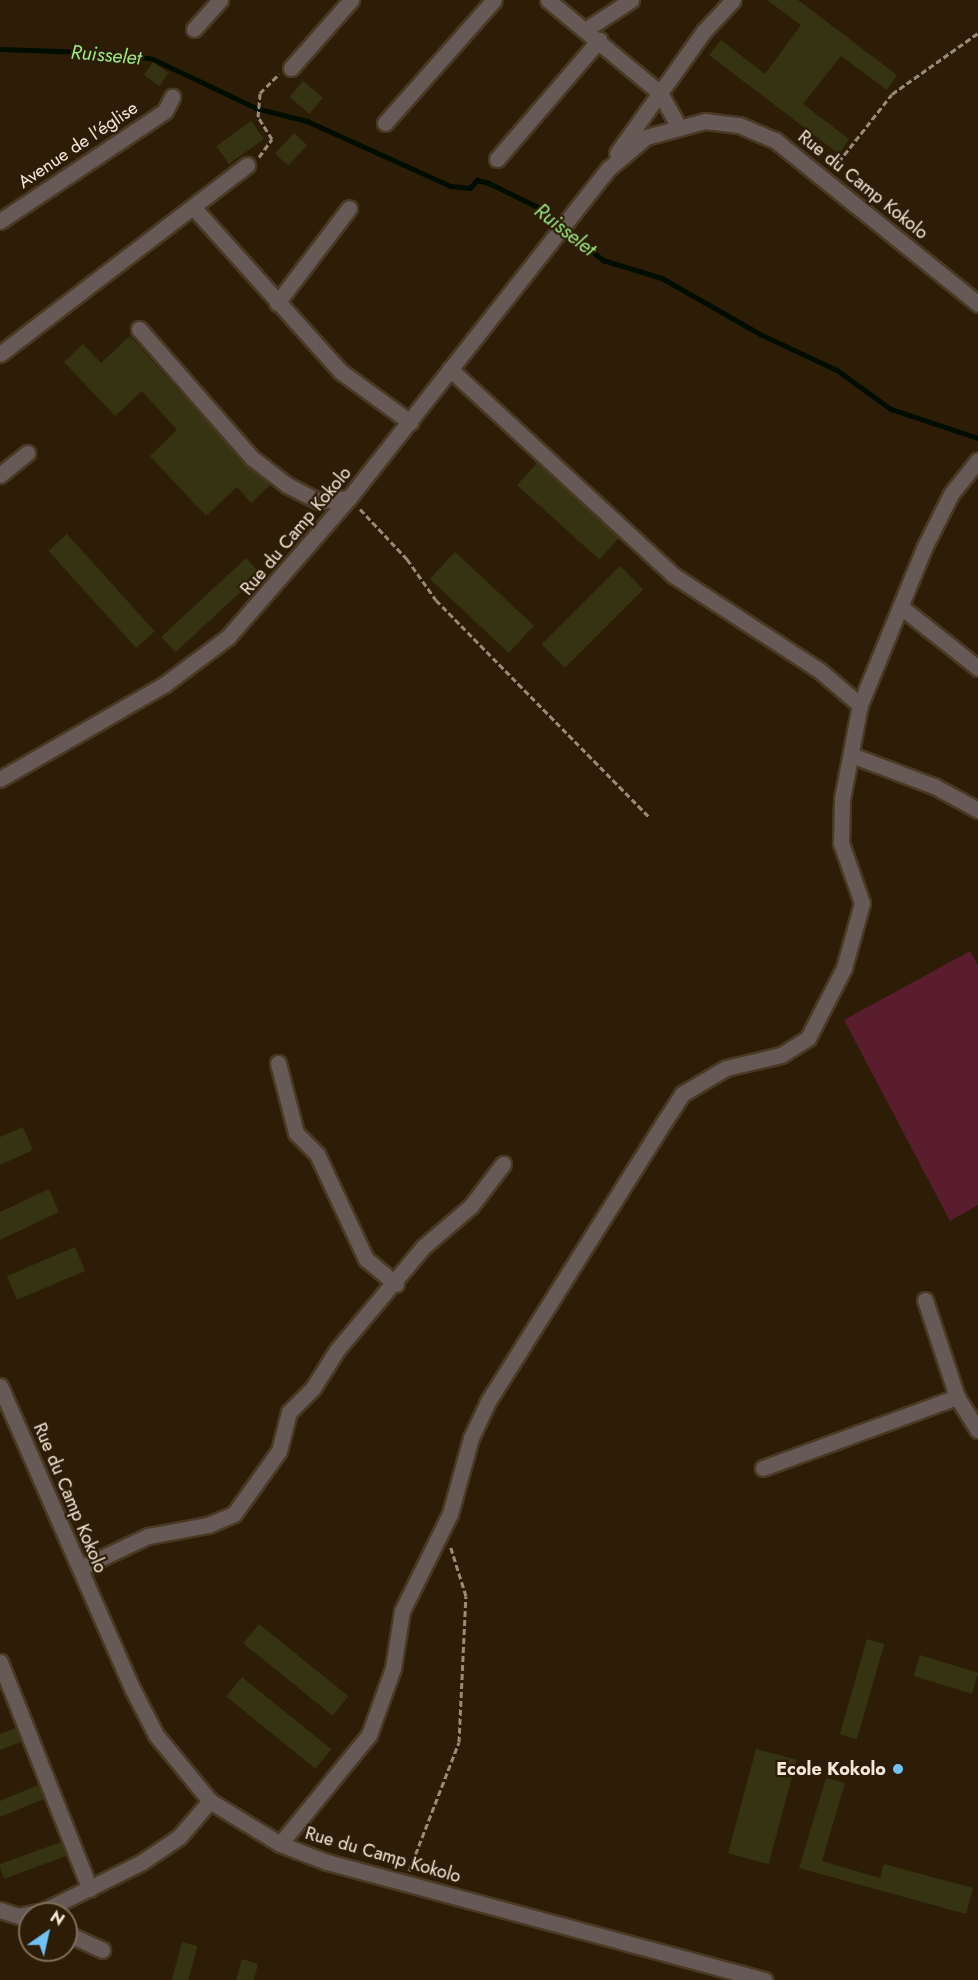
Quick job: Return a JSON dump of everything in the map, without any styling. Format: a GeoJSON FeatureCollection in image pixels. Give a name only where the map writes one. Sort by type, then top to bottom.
{"type":"FeatureCollection","features":[{"type":"Feature","properties":{"kind":"street"},"geometry":{"type":"LineString","coordinates":[[194,29],[220,0]]}},
{"type":"Feature","properties":{"kind":"street"},"geometry":{"type":"LineString","coordinates":[[291,68],[351,0]]}},
{"type":"Feature","properties":{"kind":"street"},"geometry":{"type":"LineString","coordinates":[[385,123],[494,0]]}},
{"type":"Feature","properties":{"kind":"street"},"geometry":{"type":"LineString","coordinates":[[548,0],[599,40],[660,93],[678,125]]}},
{"type":"Feature","properties":{"kind":"street"},"geometry":{"type":"LineString","coordinates":[[585,30],[632,0]]}},
{"type":"Feature","properties":{"kind":"street"},"geometry":{"type":"LineString","coordinates":[[608,169],[660,93],[733,0]]}},
{"type":"Feature","properties":{"kind":"street"},"geometry":{"type":"LineString","coordinates":[[497,159],[599,40]]}},
{"type":"Feature","properties":{"kind":"street","name":"Avenue de l'église"},"geometry":{"type":"LineString","coordinates":[[0,221],[165,111],[172,96]]}},
{"type":"Feature","properties":{"kind":"street","name":"Rue du Camp Kokolo"},"geometry":{"type":"LineString","coordinates":[[0,779],[165,684],[220,643],[261,604],[410,422],[608,169],[646,137],[678,125],[705,121],[739,125],[775,140],[826,177],[978,304]]}},
{"type":"Feature","properties":{"kind":"street"},"geometry":{"type":"LineString","coordinates":[[0,354],[247,165]]}},
{"type":"Feature","properties":{"kind":"street"},"geometry":{"type":"LineString","coordinates":[[193,207],[340,371],[410,422]]}},
{"type":"Feature","properties":{"kind":"street"},"geometry":{"type":"LineString","coordinates":[[277,303],[349,208]]}},
{"type":"Feature","properties":{"kind":"street"},"geometry":{"type":"LineString","coordinates":[[139,329],[252,458],[287,484],[320,501],[349,498]]}},
{"type":"Feature","properties":{"kind":"street"},"geometry":{"type":"LineString","coordinates":[[450,369],[673,575],[810,664],[860,705]]}},
{"type":"Feature","properties":{"kind":"street"},"geometry":{"type":"LineString","coordinates":[[0,475],[27,453]]}},
{"type":"Feature","properties":{"kind":"street"},"geometry":{"type":"LineString","coordinates":[[280,1844],[369,1735],[393,1668],[402,1611],[443,1530],[487,1402],[682,1094],[726,1068],[781,1055],[808,1038],[844,968],[862,903],[841,843],[842,798],[854,756],[860,705],[951,494],[978,460]]}},
{"type":"Feature","properties":{"kind":"street"},"geometry":{"type":"LineString","coordinates":[[901,607],[978,668]]}},
{"type":"Feature","properties":{"kind":"street"},"geometry":{"type":"LineString","coordinates":[[854,756],[934,786],[978,810]]}},
{"type":"Feature","properties":{"kind":"street"},"geometry":{"type":"LineString","coordinates":[[278,1063],[296,1133],[317,1154],[366,1259],[396,1284]]}},
{"type":"Feature","properties":{"kind":"street"},"geometry":{"type":"LineString","coordinates":[[80,1569],[148,1536],[208,1525],[234,1514],[279,1451],[289,1412],[396,1284],[423,1247],[471,1206],[503,1164]]}},
{"type":"Feature","properties":{"kind":"street"},"geometry":{"type":"LineString","coordinates":[[925,1300],[957,1397],[978,1430]]}},
{"type":"Feature","properties":{"kind":"street","name":"Rue du Camp Kokolo"},"geometry":{"type":"LineString","coordinates":[[0,1386],[156,1735],[210,1801],[280,1844],[404,1883],[764,1980]]}},
{"type":"Feature","properties":{"kind":"street"},"geometry":{"type":"LineString","coordinates":[[763,1468],[957,1397]]}},
{"type":"Feature","properties":{"kind":"street"},"geometry":{"type":"LineString","coordinates":[[0,1662],[90,1889]]}},
{"type":"Feature","properties":{"kind":"street"},"geometry":{"type":"LineString","coordinates":[[62,1902],[90,1889],[178,1837],[210,1801]]}},
{"type":"Feature","properties":{"kind":"street"},"geometry":{"type":"LineString","coordinates":[[0,1910],[18,1916]]}},
{"type":"Feature","properties":{"kind":"street"},"geometry":{"type":"LineString","coordinates":[[78,1939],[102,1950]]}},
{"type":"Feature","properties":{"kind":"path"},"geometry":{"type":"LineString","coordinates":[[826,177],[892,94],[978,33]]}},
{"type":"Feature","properties":{"kind":"path"},"geometry":{"type":"LineString","coordinates":[[247,165],[262,155],[272,139],[258,117],[260,93],[291,68]]}},
{"type":"Feature","properties":{"kind":"path"},"geometry":{"type":"LineString","coordinates":[[349,498],[406,559],[436,600],[648,816]]}},
{"type":"Feature","properties":{"kind":"path"},"geometry":{"type":"LineString","coordinates":[[404,1883],[459,1742],[462,1720],[465,1666],[460,1642],[466,1596],[460,1566],[443,1530]]}},
{"type":"Feature","properties":{"kind":"shaded area"},"geometry":{"type":"Polygon","coordinates":[[[970,951],[978,965],[978,1205],[950,1221],[844,1020],[970,951]]]}},
{"type":"Feature","properties":{"kind":"building"},"geometry":{"type":"Polygon","coordinates":[[[767,0],[798,0],[897,75],[887,90],[841,56],[803,104],[849,139],[839,154],[709,55],[721,40],[765,74],[801,25],[767,0]]]}},
{"type":"Feature","properties":{"kind":"building"},"geometry":{"type":"Polygon","coordinates":[[[153,62],[169,73],[159,86],[144,75],[153,62]]]}},
{"type":"Feature","properties":{"kind":"building"},"geometry":{"type":"Polygon","coordinates":[[[303,81],[323,98],[309,114],[290,97],[303,81]]]}},
{"type":"Feature","properties":{"kind":"building"},"geometry":{"type":"Polygon","coordinates":[[[251,121],[264,139],[229,164],[216,146],[251,121]]]}},
{"type":"Feature","properties":{"kind":"building"},"geometry":{"type":"Polygon","coordinates":[[[294,133],[307,145],[288,166],[275,153],[294,133]]]}},
{"type":"Feature","properties":{"kind":"building"},"geometry":{"type":"Polygon","coordinates":[[[130,336],[245,464],[270,485],[251,503],[237,487],[206,516],[150,456],[177,430],[142,391],[115,416],[64,362],[83,344],[101,363],[130,336]]]}},
{"type":"Feature","properties":{"kind":"building"},"geometry":{"type":"Polygon","coordinates":[[[537,463],[619,537],[599,560],[517,485],[537,463]]]}},
{"type":"Feature","properties":{"kind":"building"},"geometry":{"type":"Polygon","coordinates":[[[67,534],[155,631],[136,648],[48,551],[67,534]]]}},
{"type":"Feature","properties":{"kind":"building"},"geometry":{"type":"Polygon","coordinates":[[[455,552],[534,626],[509,653],[430,579],[455,552]]]}},
{"type":"Feature","properties":{"kind":"building"},"geometry":{"type":"Polygon","coordinates":[[[246,558],[260,573],[175,652],[161,637],[246,558]]]}},
{"type":"Feature","properties":{"kind":"building"},"geometry":{"type":"Polygon","coordinates":[[[620,566],[643,589],[565,668],[542,644],[620,566]]]}},
{"type":"Feature","properties":{"kind":"building"},"geometry":{"type":"Polygon","coordinates":[[[23,1127],[33,1150],[0,1165],[0,1137],[23,1127]]]}},
{"type":"Feature","properties":{"kind":"building"},"geometry":{"type":"Polygon","coordinates":[[[49,1189],[59,1212],[0,1240],[0,1212],[49,1189]]]}},
{"type":"Feature","properties":{"kind":"building"},"geometry":{"type":"Polygon","coordinates":[[[75,1247],[85,1271],[17,1300],[7,1276],[75,1247]]]}},
{"type":"Feature","properties":{"kind":"building"},"geometry":{"type":"Polygon","coordinates":[[[259,1624],[348,1696],[333,1716],[243,1643],[259,1624]]]}},
{"type":"Feature","properties":{"kind":"building"},"geometry":{"type":"Polygon","coordinates":[[[867,1639],[884,1644],[857,1739],[840,1734],[867,1639]]]}},
{"type":"Feature","properties":{"kind":"building"},"geometry":{"type":"Polygon","coordinates":[[[920,1655],[978,1673],[972,1694],[914,1676],[920,1655]]]}},
{"type":"Feature","properties":{"kind":"building"},"geometry":{"type":"Polygon","coordinates":[[[242,1677],[331,1749],[316,1769],[226,1696],[242,1677]]]}},
{"type":"Feature","properties":{"kind":"building"},"geometry":{"type":"Polygon","coordinates":[[[16,1728],[21,1742],[0,1750],[0,1734],[16,1728]]]}},
{"type":"Feature","properties":{"kind":"building"},"geometry":{"type":"Polygon","coordinates":[[[756,1749],[797,1760],[769,1864],[728,1853],[756,1749]]]}},
{"type":"Feature","properties":{"kind":"building"},"geometry":{"type":"Polygon","coordinates":[[[826,1778],[845,1783],[822,1861],[880,1878],[884,1864],[973,1888],[966,1914],[799,1868],[826,1778]]]}},
{"type":"Feature","properties":{"kind":"building"},"geometry":{"type":"Polygon","coordinates":[[[38,1785],[44,1799],[0,1817],[0,1801],[38,1785]]]}},
{"type":"Feature","properties":{"kind":"building"},"geometry":{"type":"Polygon","coordinates":[[[61,1842],[66,1856],[4,1879],[0,1864],[61,1842]]]}},
{"type":"Feature","properties":{"kind":"building"},"geometry":{"type":"Polygon","coordinates":[[[182,1942],[197,1946],[188,1980],[172,1980],[182,1942]]]}},
{"type":"Feature","properties":{"kind":"building"},"geometry":{"type":"Polygon","coordinates":[[[242,1959],[258,1964],[254,1980],[236,1980],[242,1959]]]}},
{"type":"Feature","properties":{"kind":"waterway","name":"Ruisselet"},"geometry":{"type":"LineString","coordinates":[[0,49],[116,53],[153,59],[256,108],[307,121],[451,186],[470,188],[477,180],[489,183],[538,207],[603,260],[662,278],[760,334],[837,370],[891,409],[978,438]]}},
{"type":"Feature","properties":{"kind":"place","name":"Ecole Kokolo"},"geometry":{"type":"Point","coordinates":[898,1769]}}]}
